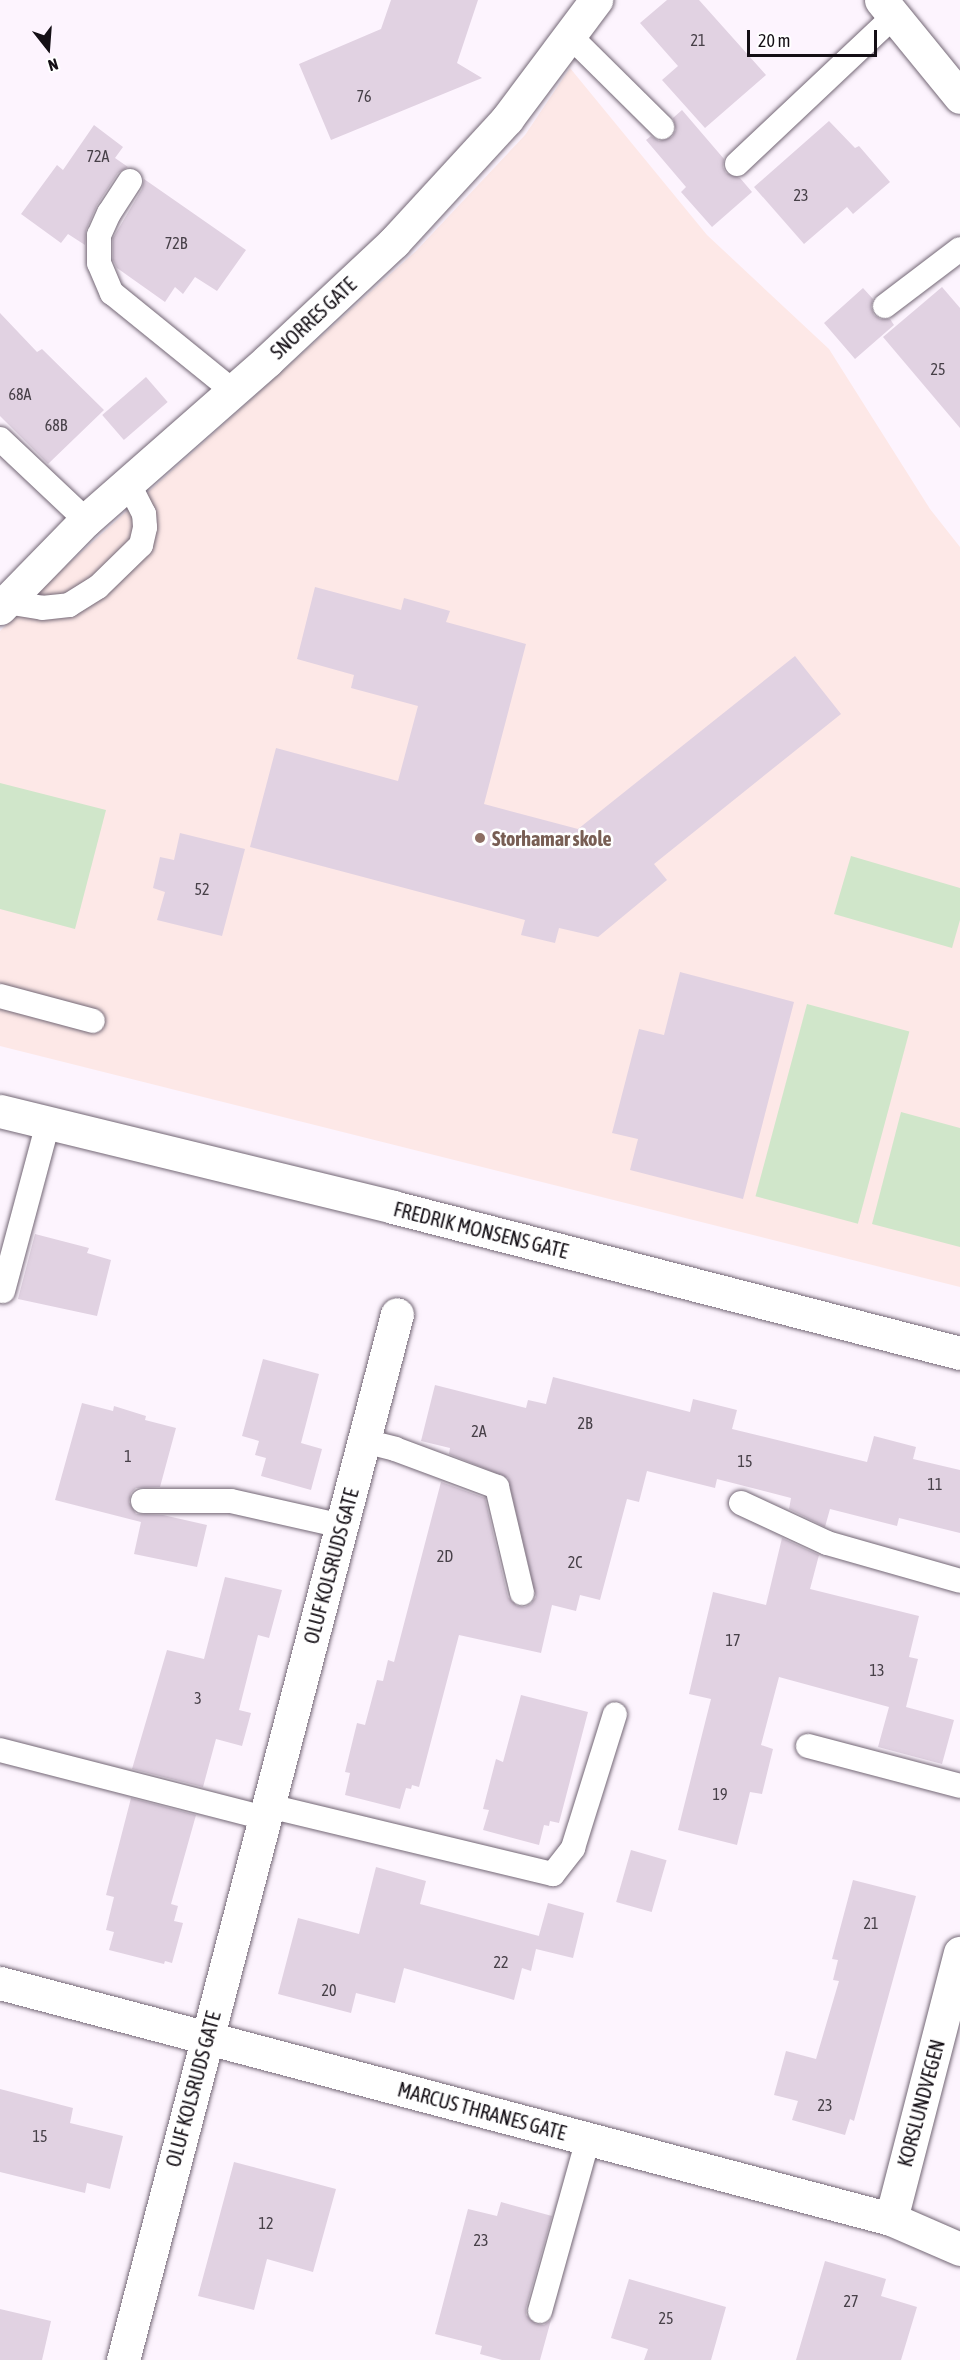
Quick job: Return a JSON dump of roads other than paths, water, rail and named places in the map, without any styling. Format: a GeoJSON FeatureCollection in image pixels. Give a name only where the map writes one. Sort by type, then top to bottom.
{"type":"FeatureCollection","features":[{"type":"Feature","properties":{"kind":"street","name":"SNORRES GATE"},"geometry":{"type":"LineString","coordinates":[[3,605],[86,520],[233,391],[394,242],[507,119],[596,0]]}},
{"type":"Feature","properties":{"kind":"street"},"geometry":{"type":"LineString","coordinates":[[887,8],[960,97]]}},
{"type":"Feature","properties":{"kind":"street","name":"FREDRIK MONSENS GATE"},"geometry":{"type":"LineString","coordinates":[[0,1111],[405,1210],[960,1353]]}},
{"type":"Feature","properties":{"kind":"street","name":"OLUF KOLSRUDS GATE"},"geometry":{"type":"LineString","coordinates":[[123,2360],[205,2039],[267,1812],[397,1314]]}},
{"type":"Feature","properties":{"kind":"street","name":"KORSLUNDVEGEN"},"geometry":{"type":"LineString","coordinates":[[891,2219],[960,1956]]}},
{"type":"Feature","properties":{"kind":"street","name":"MARCUS THRANES GATE"},"geometry":{"type":"LineString","coordinates":[[0,1983],[891,2219],[960,2248]]}},
{"type":"Feature","properties":{"kind":"lane"},"geometry":{"type":"LineString","coordinates":[[737,164],[887,8]]}},
{"type":"Feature","properties":{"kind":"lane"},"geometry":{"type":"LineString","coordinates":[[569,35],[662,127]]}},
{"type":"Feature","properties":{"kind":"lane"},"geometry":{"type":"LineString","coordinates":[[130,181],[109,213],[99,235],[99,263],[112,293],[233,391]]}},
{"type":"Feature","properties":{"kind":"lane"},"geometry":{"type":"LineString","coordinates":[[885,306],[960,249]]}},
{"type":"Feature","properties":{"kind":"lane"},"geometry":{"type":"LineString","coordinates":[[0,440],[86,520]]}},
{"type":"Feature","properties":{"kind":"lane"},"geometry":{"type":"LineString","coordinates":[[3,605],[42,608],[69,605],[98,587],[127,559],[141,545],[145,527],[144,514],[128,483]]}},
{"type":"Feature","properties":{"kind":"lane"},"geometry":{"type":"LineString","coordinates":[[0,996],[93,1021]]}},
{"type":"Feature","properties":{"kind":"lane"},"geometry":{"type":"LineString","coordinates":[[3,1291],[48,1123]]}},
{"type":"Feature","properties":{"kind":"lane"},"geometry":{"type":"LineString","coordinates":[[364,1441],[396,1449],[497,1487],[522,1593]]}},
{"type":"Feature","properties":{"kind":"lane"},"geometry":{"type":"LineString","coordinates":[[143,1501],[231,1501],[342,1526]]}},
{"type":"Feature","properties":{"kind":"lane"},"geometry":{"type":"LineString","coordinates":[[741,1503],[826,1543],[960,1581]]}},
{"type":"Feature","properties":{"kind":"lane"},"geometry":{"type":"LineString","coordinates":[[0,1750],[267,1812],[553,1874],[573,1848],[615,1714]]}},
{"type":"Feature","properties":{"kind":"lane"},"geometry":{"type":"LineString","coordinates":[[808,1746],[960,1786]]}},
{"type":"Feature","properties":{"kind":"lane"},"geometry":{"type":"LineString","coordinates":[[540,2311],[588,2139]]}},
{"type":"Feature","properties":{"kind":"place","name":"Storhamar skole"},"geometry":{"type":"Point","coordinates":[480,838]}}]}
